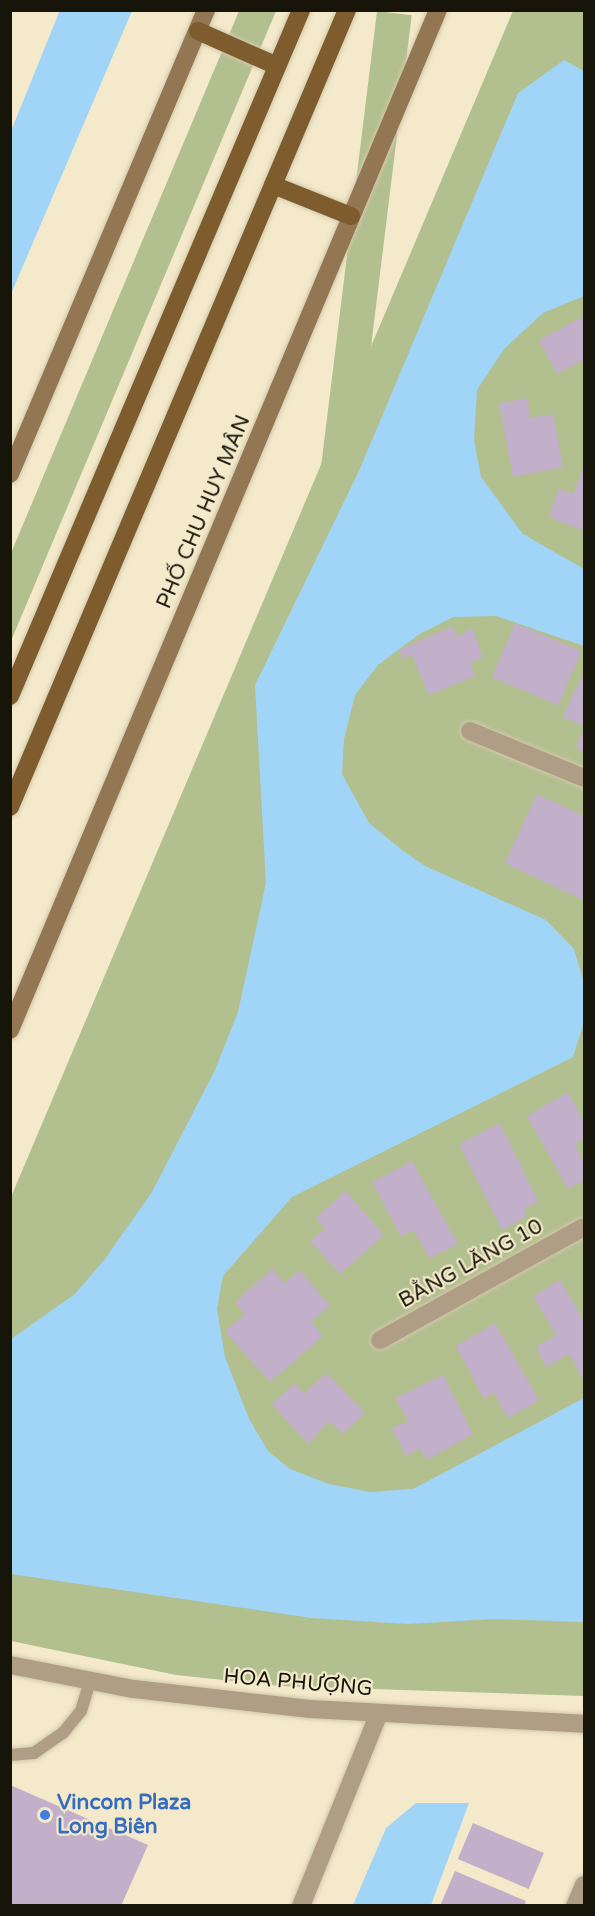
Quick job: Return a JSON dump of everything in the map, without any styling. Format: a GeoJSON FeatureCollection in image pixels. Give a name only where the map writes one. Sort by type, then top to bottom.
{"type":"FeatureCollection","features":[{"type":"Feature","properties":{"kind":"main road"},"geometry":{"type":"LineString","coordinates":[[10,474],[206,10]]}},
{"type":"Feature","properties":{"kind":"main road"},"geometry":{"type":"LineString","coordinates":[[10,696],[301,10]]}},
{"type":"Feature","properties":{"kind":"main road"},"geometry":{"type":"LineString","coordinates":[[10,807],[348,10]]}},
{"type":"Feature","properties":{"kind":"main road","name":"PHỐ CHU HUY MÂN"},"geometry":{"type":"LineString","coordinates":[[10,1030],[438,10]]}},
{"type":"Feature","properties":{"kind":"main road"},"geometry":{"type":"LineString","coordinates":[[198,31],[277,66]]}},
{"type":"Feature","properties":{"kind":"main road"},"geometry":{"type":"LineString","coordinates":[[273,185],[351,216]]}},
{"type":"Feature","properties":{"kind":"street"},"geometry":{"type":"LineString","coordinates":[[470,731],[585,778]]}},
{"type":"Feature","properties":{"kind":"street","name":"BẰNG LĂNG 10"},"geometry":{"type":"LineString","coordinates":[[380,1340],[585,1227]]}},
{"type":"Feature","properties":{"kind":"street","name":"HOA PHƯỢNG"},"geometry":{"type":"LineString","coordinates":[[10,1665],[90,1682],[379,1713],[585,1724]]}},
{"type":"Feature","properties":{"kind":"street"},"geometry":{"type":"LineString","coordinates":[[301,1905],[379,1713]]}},
{"type":"Feature","properties":{"kind":"street"},"geometry":{"type":"LineString","coordinates":[[575,1905],[585,1885]]}},
{"type":"Feature","properties":{"kind":"lane"},"geometry":{"type":"LineString","coordinates":[[10,1755],[34,1753],[63,1733],[81,1712],[90,1682]]}},
{"type":"Feature","properties":{"kind":"green space"},"geometry":{"type":"Polygon","coordinates":[[[239,11],[276,11],[11,641],[11,553],[239,11]]]}},
{"type":"Feature","properties":{"kind":"green space"},"geometry":{"type":"Polygon","coordinates":[[[377,11],[412,15],[297,951],[262,947],[377,11]]]}},
{"type":"Feature","properties":{"kind":"green space"},"geometry":{"type":"Polygon","coordinates":[[[513,11],[584,11],[584,1696],[281,1686],[176,1675],[11,1641],[11,1197],[513,11]]]}},
{"type":"Feature","properties":{"kind":"water"},"geometry":{"type":"Polygon","coordinates":[[[60,10],[132,11],[11,294],[11,131],[60,10]]]}},
{"type":"Feature","properties":{"kind":"water"},"geometry":{"type":"Polygon","coordinates":[[[564,60],[584,71],[584,296],[543,313],[504,349],[477,390],[474,440],[481,477],[523,534],[584,569],[584,646],[496,616],[453,617],[418,635],[378,665],[355,695],[344,739],[342,774],[369,823],[402,850],[425,866],[546,920],[574,949],[584,983],[584,1022],[573,1057],[292,1197],[223,1276],[217,1309],[225,1357],[249,1419],[268,1451],[290,1469],[329,1484],[370,1492],[413,1489],[584,1398],[584,1622],[493,1619],[408,1624],[312,1618],[11,1574],[11,1339],[75,1294],[105,1259],[152,1192],[215,1070],[238,1012],[266,883],[255,685],[359,471],[518,93],[564,60]]]}},
{"type":"Feature","properties":{"kind":"water"},"geometry":{"type":"Polygon","coordinates":[[[416,1803],[469,1803],[431,1905],[353,1905],[386,1828],[416,1803]]]}},
{"type":"Feature","properties":{"kind":"building"},"geometry":{"type":"Polygon","coordinates":[[[584,316],[584,359],[557,374],[539,340],[584,316]]]}},
{"type":"Feature","properties":{"kind":"building"},"geometry":{"type":"Polygon","coordinates":[[[528,398],[529,418],[553,414],[563,467],[513,477],[499,403],[528,398]]]}},
{"type":"Feature","properties":{"kind":"building"},"geometry":{"type":"Polygon","coordinates":[[[583,469],[584,531],[549,517],[559,488],[573,494],[583,469]]]}},
{"type":"Feature","properties":{"kind":"building"},"geometry":{"type":"Polygon","coordinates":[[[515,623],[581,651],[558,705],[492,677],[515,623]]]}},
{"type":"Feature","properties":{"kind":"building"},"geometry":{"type":"Polygon","coordinates":[[[452,626],[457,636],[472,628],[483,657],[470,663],[475,676],[429,695],[412,655],[403,659],[399,650],[452,626]]]}},
{"type":"Feature","properties":{"kind":"building"},"geometry":{"type":"Polygon","coordinates":[[[584,673],[584,726],[562,717],[584,673]]]}},
{"type":"Feature","properties":{"kind":"building"},"geometry":{"type":"Polygon","coordinates":[[[584,727],[584,753],[576,748],[584,727]]]}},
{"type":"Feature","properties":{"kind":"building"},"geometry":{"type":"Polygon","coordinates":[[[537,794],[584,816],[583,900],[505,863],[537,794]]]}},
{"type":"Feature","properties":{"kind":"building"},"geometry":{"type":"Polygon","coordinates":[[[568,1092],[584,1122],[584,1138],[575,1144],[584,1163],[584,1180],[568,1189],[527,1116],[568,1092]]]}},
{"type":"Feature","properties":{"kind":"building"},"geometry":{"type":"Polygon","coordinates":[[[500,1123],[538,1201],[524,1209],[527,1216],[502,1230],[459,1144],[500,1123]]]}},
{"type":"Feature","properties":{"kind":"building"},"geometry":{"type":"Polygon","coordinates":[[[412,1161],[458,1244],[430,1258],[413,1230],[401,1237],[372,1182],[412,1161]]]}},
{"type":"Feature","properties":{"kind":"building"},"geometry":{"type":"Polygon","coordinates":[[[346,1191],[384,1235],[340,1274],[310,1241],[325,1229],[316,1218],[346,1191]]]}},
{"type":"Feature","properties":{"kind":"building"},"geometry":{"type":"Polygon","coordinates":[[[272,1269],[284,1283],[300,1270],[330,1306],[311,1321],[323,1336],[270,1382],[225,1331],[245,1314],[235,1302],[272,1269]]]}},
{"type":"Feature","properties":{"kind":"building"},"geometry":{"type":"Polygon","coordinates":[[[560,1280],[584,1321],[583,1379],[569,1354],[546,1367],[536,1347],[556,1335],[533,1296],[560,1280]]]}},
{"type":"Feature","properties":{"kind":"building"},"geometry":{"type":"Polygon","coordinates":[[[495,1323],[539,1400],[508,1418],[494,1393],[484,1399],[456,1346],[495,1323]]]}},
{"type":"Feature","properties":{"kind":"building"},"geometry":{"type":"Polygon","coordinates":[[[326,1373],[365,1413],[343,1434],[329,1421],[308,1444],[272,1404],[295,1383],[304,1394],[326,1373]]]}},
{"type":"Feature","properties":{"kind":"building"},"geometry":{"type":"Polygon","coordinates":[[[443,1375],[473,1434],[427,1460],[420,1448],[406,1456],[392,1428],[408,1421],[395,1398],[443,1375]]]}},
{"type":"Feature","properties":{"kind":"building","name":"Vincom Plaza Long Biên"},"geometry":{"type":"Polygon","coordinates":[[[10,1785],[148,1845],[121,1906],[10,1906],[10,1785]]]}},
{"type":"Feature","properties":{"kind":"building"},"geometry":{"type":"Polygon","coordinates":[[[473,1823],[544,1853],[529,1889],[458,1859],[473,1823]]]}},
{"type":"Feature","properties":{"kind":"building"},"geometry":{"type":"Polygon","coordinates":[[[455,1871],[526,1901],[524,1906],[440,1906],[455,1871]]]}},
{"type":"Feature","properties":{"kind":"place","name":"Vincom Plaza Long Biên"},"geometry":{"type":"Point","coordinates":[45,1815]}}]}
